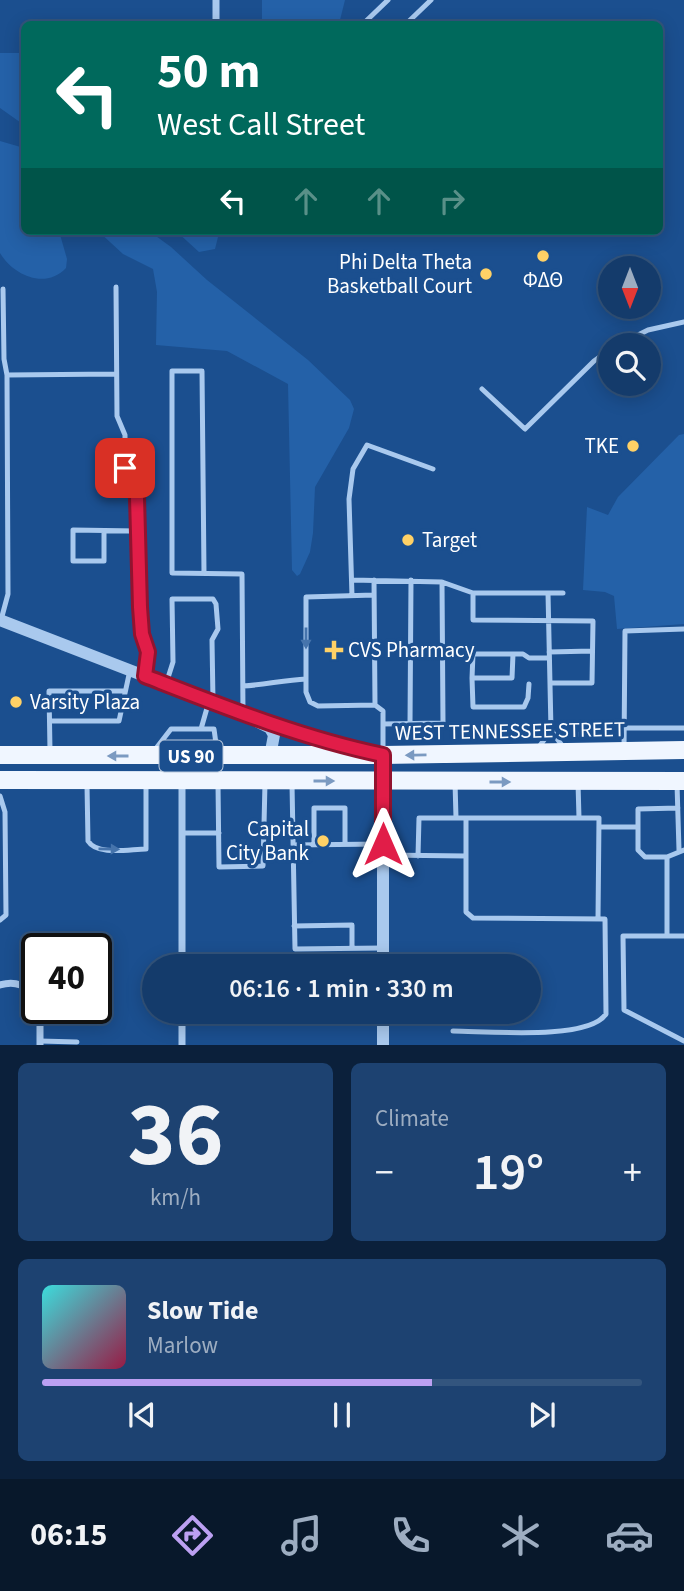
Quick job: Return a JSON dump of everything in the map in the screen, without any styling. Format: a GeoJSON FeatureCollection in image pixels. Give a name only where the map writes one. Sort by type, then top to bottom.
{"type":"FeatureCollection","features":[{"type":"Feature","properties":{"kind":"main road","name":"WEST TENNESSEE STREET"},"geometry":{"type":"LineString","coordinates":[[0,755],[262,756],[680,750]]}},
{"type":"Feature","properties":{"kind":"main road"},"geometry":{"type":"LineString","coordinates":[[680,750],[681,781]]}},
{"type":"Feature","properties":{"kind":"main road"},"geometry":{"type":"LineString","coordinates":[[572,753],[578,782]]}},
{"type":"Feature","properties":{"kind":"main road","name":"US 90"},"geometry":{"type":"LineString","coordinates":[[0,780],[681,781]]}},
{"type":"Feature","properties":{"kind":"street"},"geometry":{"type":"LineString","coordinates":[[216,0],[216,21]]}},
{"type":"Feature","properties":{"kind":"street"},"geometry":{"type":"LineString","coordinates":[[1,620],[243,714],[330,743],[383,755],[383,954]]}},
{"type":"Feature","properties":{"kind":"street"},"geometry":{"type":"LineString","coordinates":[[243,714],[270,728],[274,735],[271,751],[262,756]]}},
{"type":"Feature","properties":{"kind":"street"},"geometry":{"type":"LineString","coordinates":[[182,780],[182,954]]}},
{"type":"Feature","properties":{"kind":"street"},"geometry":{"type":"LineString","coordinates":[[0,985],[21,985]]}},
{"type":"Feature","properties":{"kind":"street"},"geometry":{"type":"LineString","coordinates":[[40,1024],[40,1043]]}},
{"type":"Feature","properties":{"kind":"street"},"geometry":{"type":"LineString","coordinates":[[182,1024],[183,1045]]}},
{"type":"Feature","properties":{"kind":"street"},"geometry":{"type":"LineString","coordinates":[[383,1024],[383,1045]]}},
{"type":"Feature","properties":{"kind":"lane"},"geometry":{"type":"LineString","coordinates":[[366,21],[388,0]]}},
{"type":"Feature","properties":{"kind":"lane"},"geometry":{"type":"LineString","coordinates":[[409,21],[430,0]]}},
{"type":"Feature","properties":{"kind":"lane"},"geometry":{"type":"LineString","coordinates":[[116,287],[117,416],[124,432],[125,468],[136,492],[142,634],[148,652],[145,676]]}},
{"type":"Feature","properties":{"kind":"lane"},"geometry":{"type":"LineString","coordinates":[[1,620],[8,594],[7,374],[4,359],[3,289]]}},
{"type":"Feature","properties":{"kind":"lane"},"geometry":{"type":"LineString","coordinates":[[642,333],[684,322]]}},
{"type":"Feature","properties":{"kind":"lane"},"geometry":{"type":"LineString","coordinates":[[482,389],[525,429],[598,358]]}},
{"type":"Feature","properties":{"kind":"lane"},"geometry":{"type":"LineString","coordinates":[[204,573],[202,371],[172,370],[173,573],[242,574],[243,714]]}},
{"type":"Feature","properties":{"kind":"lane"},"geometry":{"type":"LineString","coordinates":[[7,374],[116,374]]}},
{"type":"Feature","properties":{"kind":"lane"},"geometry":{"type":"LineString","coordinates":[[352,596],[349,499],[353,469],[367,445],[433,469]]}},
{"type":"Feature","properties":{"kind":"lane"},"geometry":{"type":"LineString","coordinates":[[104,531],[104,561],[73,561],[73,530],[137,531]]}},
{"type":"Feature","properties":{"kind":"lane"},"geometry":{"type":"LineString","coordinates":[[352,580],[442,582],[473,593],[563,593]]}},
{"type":"Feature","properties":{"kind":"lane"},"geometry":{"type":"LineString","coordinates":[[374,580],[375,705]]}},
{"type":"Feature","properties":{"kind":"lane"},"geometry":{"type":"LineString","coordinates":[[410,724],[411,580]]}},
{"type":"Feature","properties":{"kind":"lane"},"geometry":{"type":"LineString","coordinates":[[383,724],[443,723],[442,582]]}},
{"type":"Feature","properties":{"kind":"lane"},"geometry":{"type":"LineString","coordinates":[[473,593],[474,620],[593,621],[592,683],[550,683]]}},
{"type":"Feature","properties":{"kind":"lane"},"geometry":{"type":"LineString","coordinates":[[533,753],[551,730],[548,593]]}},
{"type":"Feature","properties":{"kind":"lane"},"geometry":{"type":"LineString","coordinates":[[374,596],[306,597],[306,692],[310,702],[318,706],[375,705],[383,711],[383,755]]}},
{"type":"Feature","properties":{"kind":"lane"},"geometry":{"type":"LineString","coordinates":[[166,684],[173,662],[173,599],[213,598],[218,629],[212,640],[211,701],[201,729]]}},
{"type":"Feature","properties":{"kind":"lane"},"geometry":{"type":"LineString","coordinates":[[624,752],[625,631],[684,629]]}},
{"type":"Feature","properties":{"kind":"lane"},"geometry":{"type":"LineString","coordinates":[[529,684],[524,707],[473,707],[472,654],[523,654],[529,660],[549,655],[593,651]]}},
{"type":"Feature","properties":{"kind":"lane"},"geometry":{"type":"LineString","coordinates":[[472,678],[512,678],[513,654]]}},
{"type":"Feature","properties":{"kind":"lane"},"geometry":{"type":"LineString","coordinates":[[50,721],[119,721],[130,670]]}},
{"type":"Feature","properties":{"kind":"lane"},"geometry":{"type":"LineString","coordinates":[[243,686],[306,679]]}},
{"type":"Feature","properties":{"kind":"lane"},"geometry":{"type":"LineString","coordinates":[[50,755],[49,691],[125,691]]}},
{"type":"Feature","properties":{"kind":"lane"},"geometry":{"type":"LineString","coordinates":[[625,728],[684,728]]}},
{"type":"Feature","properties":{"kind":"lane"},"geometry":{"type":"LineString","coordinates":[[674,728],[680,750]]}},
{"type":"Feature","properties":{"kind":"lane"},"geometry":{"type":"LineString","coordinates":[[150,756],[171,729],[214,729],[217,756]]}},
{"type":"Feature","properties":{"kind":"lane"},"geometry":{"type":"LineString","coordinates":[[551,730],[572,753]]}},
{"type":"Feature","properties":{"kind":"lane"},"geometry":{"type":"LineString","coordinates":[[566,734],[610,735]]}},
{"type":"Feature","properties":{"kind":"lane"},"geometry":{"type":"LineString","coordinates":[[572,753],[576,734]]}},
{"type":"Feature","properties":{"kind":"lane"},"geometry":{"type":"LineString","coordinates":[[87,780],[88,841],[91,846],[99,849],[146,849],[146,780]]}},
{"type":"Feature","properties":{"kind":"lane"},"geometry":{"type":"LineString","coordinates":[[218,781],[219,867],[264,866],[265,781]]}},
{"type":"Feature","properties":{"kind":"lane"},"geometry":{"type":"LineString","coordinates":[[292,781],[295,948],[383,948]]}},
{"type":"Feature","properties":{"kind":"lane"},"geometry":{"type":"LineString","coordinates":[[678,808],[638,809],[638,850],[641,855],[667,857],[682,850],[678,808],[681,781]]}},
{"type":"Feature","properties":{"kind":"lane"},"geometry":{"type":"LineString","coordinates":[[455,782],[456,818]]}},
{"type":"Feature","properties":{"kind":"lane"},"geometry":{"type":"LineString","coordinates":[[578,782],[579,818]]}},
{"type":"Feature","properties":{"kind":"lane"},"geometry":{"type":"LineString","coordinates":[[0,796],[5,812],[6,915],[0,920]]}},
{"type":"Feature","properties":{"kind":"lane"},"geometry":{"type":"LineString","coordinates":[[314,844],[314,808],[345,808],[345,844]]}},
{"type":"Feature","properties":{"kind":"lane"},"geometry":{"type":"LineString","coordinates":[[418,856],[419,818],[599,818],[598,919]]}},
{"type":"Feature","properties":{"kind":"lane"},"geometry":{"type":"LineString","coordinates":[[453,1031],[570,1031],[602,1020],[606,1013],[605,919],[473,918],[466,912],[466,818]]}},
{"type":"Feature","properties":{"kind":"lane"},"geometry":{"type":"LineString","coordinates":[[599,827],[638,827]]}},
{"type":"Feature","properties":{"kind":"lane"},"geometry":{"type":"LineString","coordinates":[[182,833],[219,833]]}},
{"type":"Feature","properties":{"kind":"lane"},"geometry":{"type":"LineString","coordinates":[[293,845],[345,844],[418,856],[466,856]]}},
{"type":"Feature","properties":{"kind":"lane"},"geometry":{"type":"LineString","coordinates":[[667,857],[667,936]]}},
{"type":"Feature","properties":{"kind":"lane"},"geometry":{"type":"LineString","coordinates":[[294,926],[352,925],[352,948]]}},
{"type":"Feature","properties":{"kind":"lane"},"geometry":{"type":"LineString","coordinates":[[684,936],[623,936],[624,1010],[684,1041]]}},
{"type":"Feature","properties":{"kind":"lane"},"geometry":{"type":"LineString","coordinates":[[40,1043],[77,1042]]}},
{"type":"Feature","properties":{"kind":"shaded area"},"geometry":{"type":"Polygon","coordinates":[[[262,0],[345,0],[340,21],[262,21],[262,0]]]}},
{"type":"Feature","properties":{"kind":"shaded area"},"geometry":{"type":"Polygon","coordinates":[[[0,53],[21,53],[21,123],[0,108],[0,53]]]}},
{"type":"Feature","properties":{"kind":"shaded area"},"geometry":{"type":"Polygon","coordinates":[[[0,141],[21,147],[21,235],[60,235],[67,259],[66,268],[49,278],[30,277],[13,268],[0,253],[0,141]]]}},
{"type":"Feature","properties":{"kind":"shaded area"},"geometry":{"type":"Polygon","coordinates":[[[102,235],[154,235],[308,360],[350,400],[354,409],[349,428],[315,487],[310,552],[297,576],[292,570],[288,384],[227,351],[156,345],[157,292],[153,269],[123,254],[102,235]]]}},
{"type":"Feature","properties":{"kind":"shaded area"},"geometry":{"type":"Polygon","coordinates":[[[180,235],[218,235],[215,249],[199,252],[180,235]]]}},
{"type":"Feature","properties":{"kind":"shaded area"},"geometry":{"type":"Polygon","coordinates":[[[684,434],[684,624],[617,629],[614,596],[605,592],[583,590],[587,507],[608,515],[618,497],[679,435],[684,434]]]}},
{"type":"Feature","properties":{"kind":"place","name":"ΦΔΘ"},"geometry":{"type":"Point","coordinates":[543,256]}},
{"type":"Feature","properties":{"kind":"place","name":"Phi Delta Theta Basketball Court"},"geometry":{"type":"Point","coordinates":[486,274]}},
{"type":"Feature","properties":{"kind":"place","name":"TKE"},"geometry":{"type":"Point","coordinates":[633,446]}},
{"type":"Feature","properties":{"kind":"place","name":"Target"},"geometry":{"type":"Point","coordinates":[408,540]}},
{"type":"Feature","properties":{"kind":"place","name":"CVS Pharmacy"},"geometry":{"type":"Point","coordinates":[334,650]}},
{"type":"Feature","properties":{"kind":"place","name":"Varsity Plaza"},"geometry":{"type":"Point","coordinates":[16,702]}},
{"type":"Feature","properties":{"kind":"place","name":"Capital City Bank"},"geometry":{"type":"Point","coordinates":[323,841]}},
{"type":"Feature","properties":{"kind":"route"},"geometry":{"type":"LineString","coordinates":[[125,468],[134,484],[137,497],[140,607],[142,634],[148,652],[145,676],[243,714],[330,743],[383,755],[383,844]]}}]}
